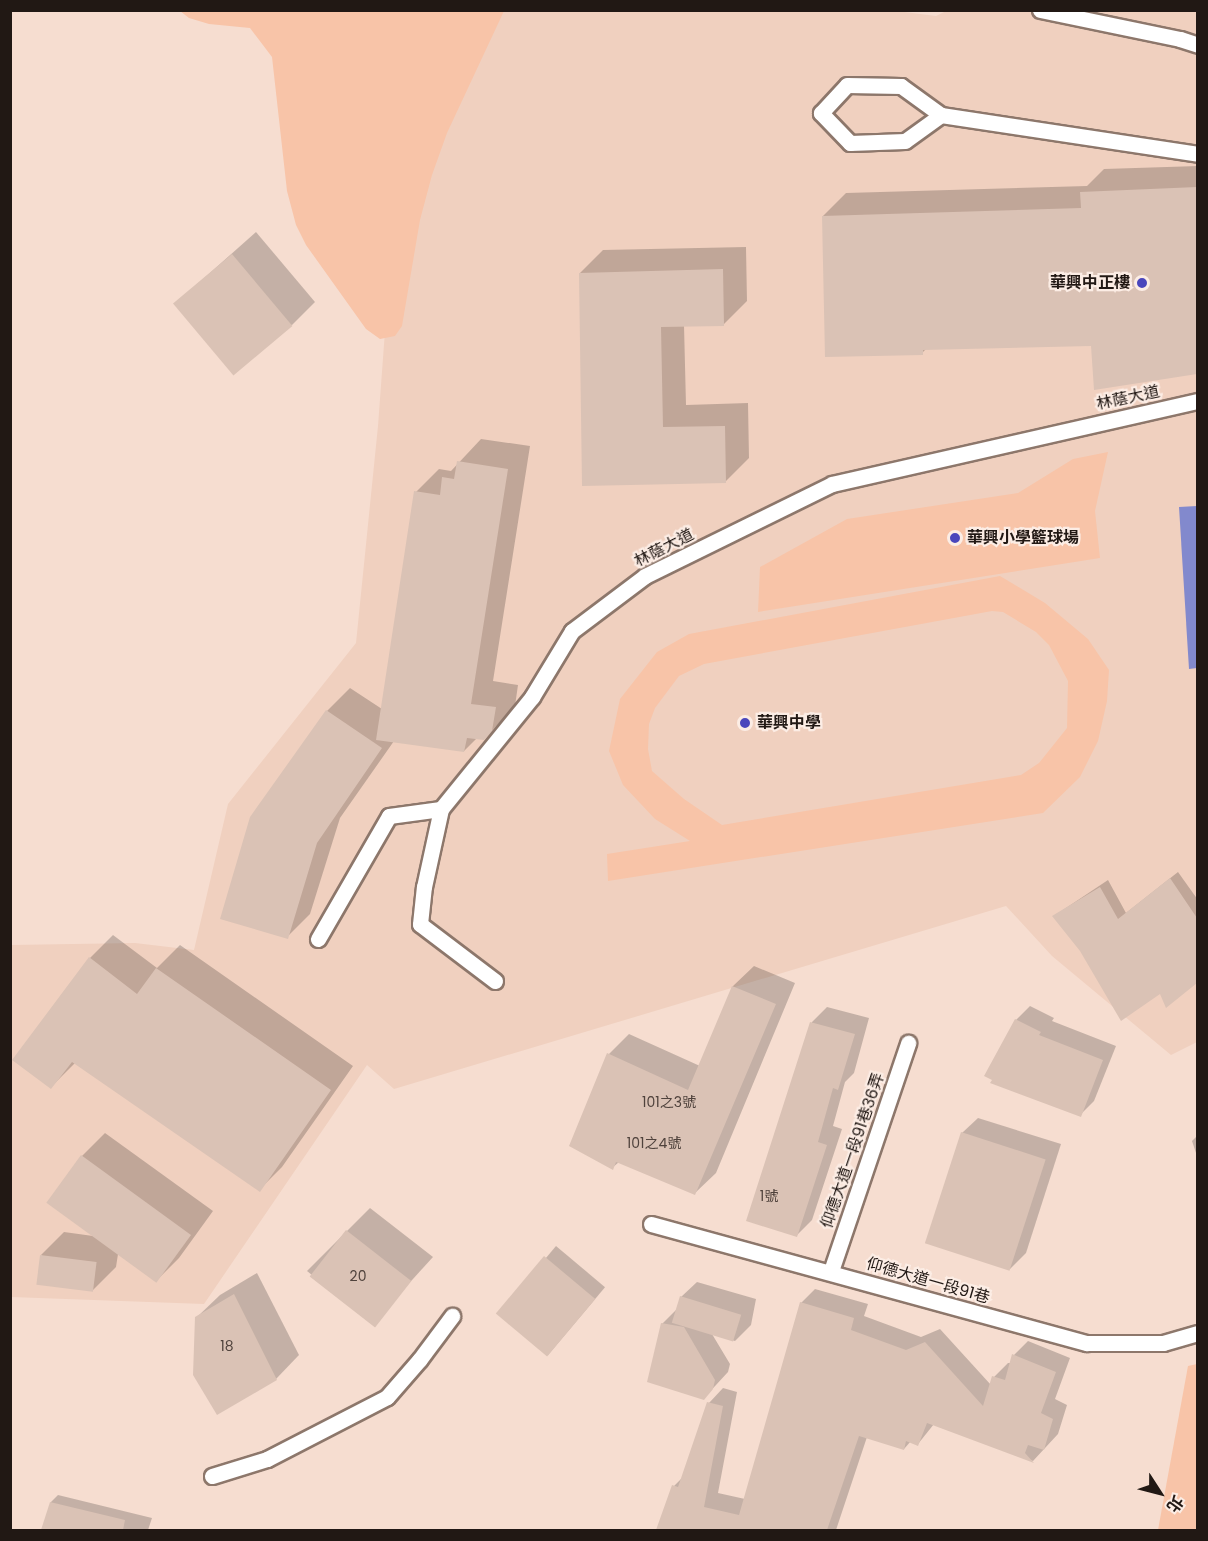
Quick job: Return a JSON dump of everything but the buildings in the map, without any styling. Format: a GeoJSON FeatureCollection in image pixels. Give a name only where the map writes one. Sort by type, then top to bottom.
{"type":"FeatureCollection","features":[{"type":"Feature","properties":{"kind":"lane"},"geometry":{"type":"LineString","coordinates":[[1040,10],[1180,39],[1197,45]]}},
{"type":"Feature","properties":{"kind":"lane"},"geometry":{"type":"LineString","coordinates":[[940,115],[905,141],[850,143],[821,113],[847,85],[901,86],[940,115],[1197,154]]}},
{"type":"Feature","properties":{"kind":"lane","name":"林蔭大道"},"geometry":{"type":"LineString","coordinates":[[495,981],[420,924],[424,887],[441,809],[532,697],[572,631],[645,576],[832,484],[1197,401]]}},
{"type":"Feature","properties":{"kind":"lane"},"geometry":{"type":"LineString","coordinates":[[318,939],[389,816],[441,809]]}},
{"type":"Feature","properties":{"kind":"lane","name":"仰德大道一段91巷36弄"},"geometry":{"type":"LineString","coordinates":[[831,1271],[908,1043]]}},
{"type":"Feature","properties":{"kind":"lane","name":"仰德大道一段91巷"},"geometry":{"type":"LineString","coordinates":[[651,1224],[831,1271],[1087,1343],[1163,1343],[1197,1333]]}},
{"type":"Feature","properties":{"kind":"lane"},"geometry":{"type":"LineString","coordinates":[[212,1476],[267,1459],[387,1397],[420,1359],[452,1316]]}},
{"type":"Feature","properties":{"kind":"shaded area","name":"華興中學"},"geometry":{"type":"Polygon","coordinates":[[[889,10],[936,16],[948,10],[1197,11],[1197,1042],[1171,1055],[1052,956],[1006,906],[394,1089],[367,1065],[204,1304],[11,1297],[11,945],[135,943],[194,950],[228,804],[356,643],[378,426],[395,195],[475,11],[889,10]]]}},
{"type":"Feature","properties":{"kind":"shaded area"},"geometry":{"type":"Polygon","coordinates":[[[180,11],[504,11],[447,133],[432,175],[420,220],[402,326],[395,336],[380,339],[366,329],[306,245],[296,225],[287,191],[272,57],[250,28],[209,24],[189,18],[180,11]]]}},
{"type":"Feature","properties":{"kind":"shaded area","name":"華興小學籃球場"},"geometry":{"type":"Polygon","coordinates":[[[1108,452],[1095,511],[1100,558],[758,612],[760,567],[847,519],[1018,493],[1073,459],[1108,452]]]}},
{"type":"Feature","properties":{"kind":"shaded area"},"geometry":{"type":"Polygon","coordinates":[[[1000,576],[1045,603],[1088,639],[1109,670],[1107,701],[1098,741],[1080,777],[1043,813],[608,881],[607,854],[690,841],[655,819],[623,785],[609,751],[620,699],[657,652],[689,634],[1000,576]],[[992,611],[704,664],[679,676],[655,708],[649,724],[648,749],[652,771],[684,799],[722,825],[1021,775],[1039,763],[1067,728],[1068,681],[1049,645],[1036,632],[1003,612],[992,611]]]}},
{"type":"Feature","properties":{"kind":"shaded area"},"geometry":{"type":"Polygon","coordinates":[[[1197,1364],[1197,1530],[1158,1530],[1188,1366],[1197,1364]]]}},
{"type":"Feature","properties":{"kind":"water"},"geometry":{"type":"Polygon","coordinates":[[[1197,506],[1197,668],[1189,669],[1179,507],[1197,506]]]}},
{"type":"Feature","properties":{"kind":"place","name":"華興中正樓"},"geometry":{"type":"Point","coordinates":[1142,283]}},
{"type":"Feature","properties":{"kind":"place","name":"華興小學籃球場"},"geometry":{"type":"Point","coordinates":[955,538]}},
{"type":"Feature","properties":{"kind":"place","name":"華興中學"},"geometry":{"type":"Point","coordinates":[745,723]}}]}
